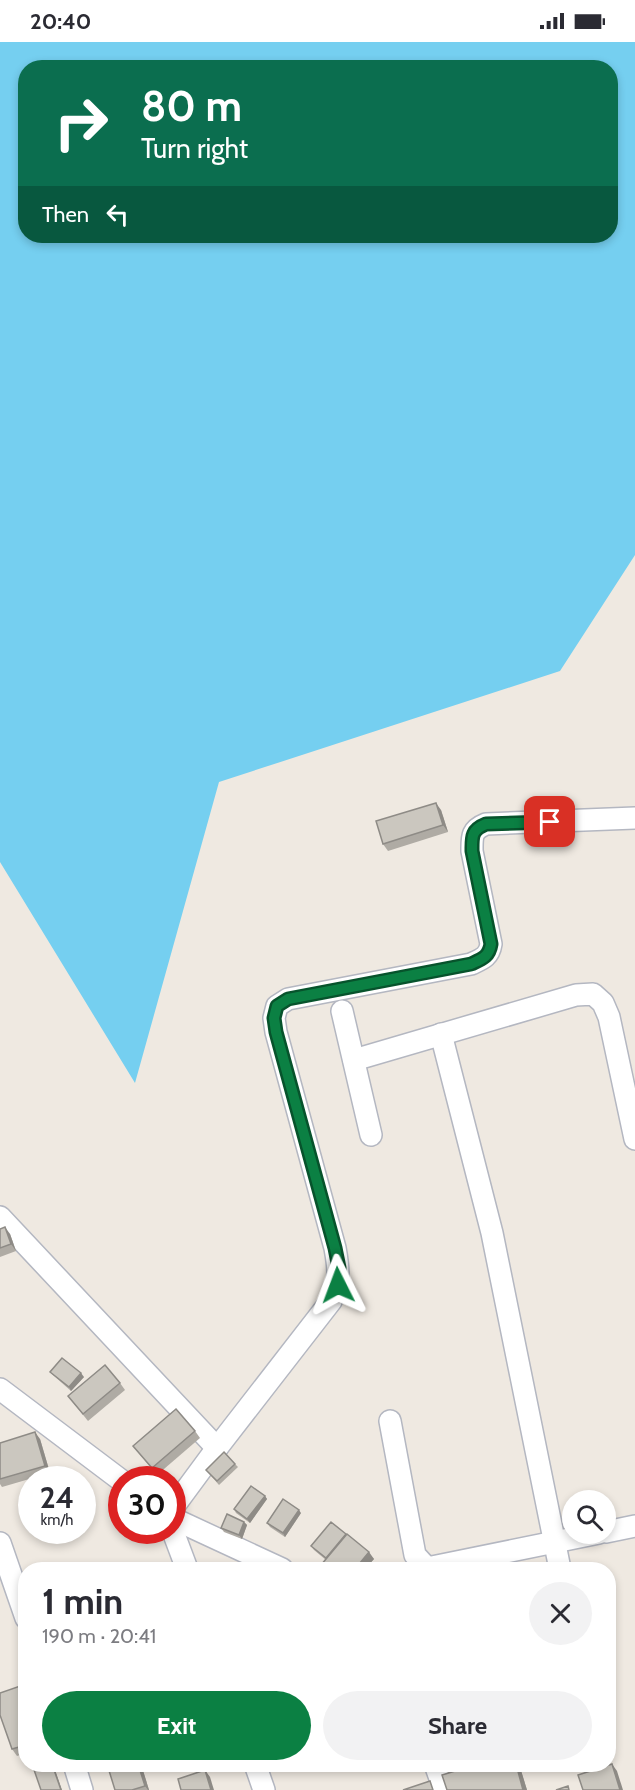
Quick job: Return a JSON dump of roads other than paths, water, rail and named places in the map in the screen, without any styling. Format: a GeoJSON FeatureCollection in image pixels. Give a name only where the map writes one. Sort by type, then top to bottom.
{"type":"FeatureCollection","features":[{"type":"Feature","properties":{"kind":"street"},"geometry":{"type":"LineString","coordinates":[[186,1490],[331,1301],[338,1285],[339,1268],[335,1248],[276,1032],[274,1018],[277,1006],[288,999],[471,964],[484,959],[491,944],[472,851],[472,837],[477,828],[486,824],[635,818]]}},
{"type":"Feature","properties":{"kind":"street"},"geometry":{"type":"LineString","coordinates":[[354,1060],[576,995],[593,994],[603,1003],[609,1017],[635,1139]]}},
{"type":"Feature","properties":{"kind":"street"},"geometry":{"type":"LineString","coordinates":[[342,1011],[371,1135]]}},
{"type":"Feature","properties":{"kind":"street"},"geometry":{"type":"LineString","coordinates":[[441,1035],[492,1233],[558,1562]]}},
{"type":"Feature","properties":{"kind":"street"},"geometry":{"type":"LineString","coordinates":[[0,1217],[217,1448]]}},
{"type":"Feature","properties":{"kind":"street"},"geometry":{"type":"LineString","coordinates":[[0,1389],[108,1470]]}},
{"type":"Feature","properties":{"kind":"street"},"geometry":{"type":"LineString","coordinates":[[390,1421],[415,1555],[421,1562]]}},
{"type":"Feature","properties":{"kind":"street"},"geometry":{"type":"LineString","coordinates":[[186,1524],[267,1562]]}},
{"type":"Feature","properties":{"kind":"street"},"geometry":{"type":"LineString","coordinates":[[616,1530],[635,1526]]}},
{"type":"Feature","properties":{"kind":"street"},"geometry":{"type":"LineString","coordinates":[[456,1562],[562,1540]]}},
{"type":"Feature","properties":{"kind":"street"},"geometry":{"type":"LineString","coordinates":[[0,1543],[18,1595]]}},
{"type":"Feature","properties":{"kind":"street"},"geometry":{"type":"LineString","coordinates":[[177,1544],[184,1562]]}},
{"type":"Feature","properties":{"kind":"street"},"geometry":{"type":"LineString","coordinates":[[76,1772],[82,1790]]}},
{"type":"Feature","properties":{"kind":"street"},"geometry":{"type":"LineString","coordinates":[[258,1772],[264,1790]]}},
{"type":"Feature","properties":{"kind":"street"},"geometry":{"type":"LineString","coordinates":[[438,1772],[444,1790]]}},
{"type":"Feature","properties":{"kind":"water"},"geometry":{"type":"Polygon","coordinates":[[[0,42],[635,42],[635,555],[560,671],[219,782],[135,1083],[0,862],[0,42]]]}}]}
